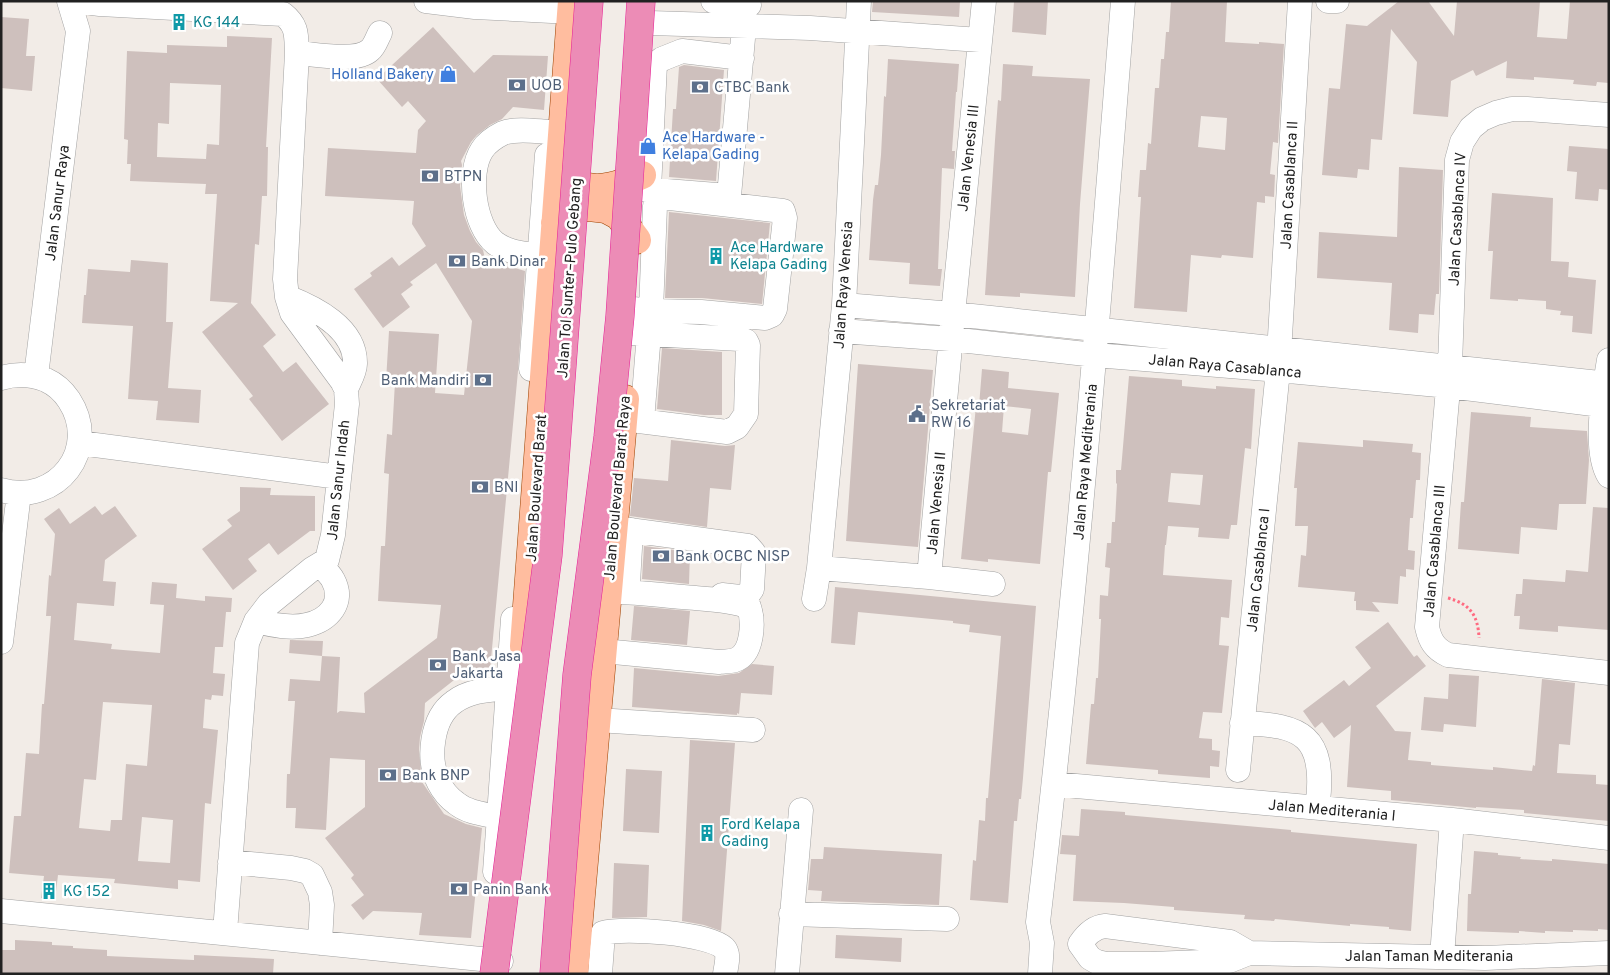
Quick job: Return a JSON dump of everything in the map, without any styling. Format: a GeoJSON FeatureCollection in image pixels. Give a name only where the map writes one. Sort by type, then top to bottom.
{"type":"FeatureCollection","features":[{"type":"Feature","properties":{"kind":"highway","name":"Jalan Tol Sunter–Pulo Gebang"},"geometry":{"type":"LineString","coordinates":[[494,968],[548,555],[570,5]]}},
{"type":"Feature","properties":{"kind":"highway"},"geometry":{"type":"LineString","coordinates":[[578,973],[576,675],[608,437],[647,9]]}},
{"type":"Feature","properties":{"kind":"main road","name":"Jalan Boulevard Barat"},"geometry":{"type":"LineString","coordinates":[[494,968],[560,170],[570,5]]}},
{"type":"Feature","properties":{"kind":"main road","name":"Jalan Boulevard Barat Raya"},"geometry":{"type":"LineString","coordinates":[[578,973],[603,651],[616,584],[641,321],[637,240],[644,184],[647,9]]}},
{"type":"Feature","properties":{"kind":"main road"},"geometry":{"type":"LineString","coordinates":[[560,170],[578,184],[584,186],[604,187],[644,184]]}},
{"type":"Feature","properties":{"kind":"main road"},"geometry":{"type":"LineString","coordinates":[[555,223],[577,209],[588,207],[606,209],[619,216],[637,240]]}},
{"type":"Feature","properties":{"kind":"street","name":"Jalan Sanur Raya"},"geometry":{"type":"LineString","coordinates":[[36,376],[78,30],[69,1]]}},
{"type":"Feature","properties":{"kind":"street"},"geometry":{"type":"LineString","coordinates":[[1,911],[320,943],[494,968],[499,817],[539,256],[549,132],[570,5],[475,7],[426,1]]}},
{"type":"Feature","properties":{"kind":"street"},"geometry":{"type":"LineString","coordinates":[[714,1],[747,16]]}},
{"type":"Feature","properties":{"kind":"street","name":"Jalan Raya Venesia"},"geometry":{"type":"LineString","coordinates":[[814,599],[819,568],[844,305],[854,31],[859,1]]}},
{"type":"Feature","properties":{"kind":"street","name":"Jalan Venesia III"},"geometry":{"type":"LineString","coordinates":[[950,340],[984,1]]}},
{"type":"Feature","properties":{"kind":"street","name":"Jalan Raya Mediterania"},"geometry":{"type":"LineString","coordinates":[[1024,974],[1036,936],[1054,784],[1095,355],[1123,1]]}},
{"type":"Feature","properties":{"kind":"street","name":"Jalan Casablanca II"},"geometry":{"type":"LineString","coordinates":[[1279,360],[1300,1]]}},
{"type":"Feature","properties":{"kind":"street"},"geometry":{"type":"LineString","coordinates":[[1328,1],[1337,1]]}},
{"type":"Feature","properties":{"kind":"street"},"geometry":{"type":"LineString","coordinates":[[78,30],[92,2]]}},
{"type":"Feature","properties":{"kind":"street","name":"Jalan Sanur Indah"},"geometry":{"type":"LineString","coordinates":[[92,2],[283,14],[292,21],[296,32],[297,53],[285,279],[292,313],[337,374],[346,389],[347,404],[330,550],[327,560],[268,604],[256,621],[247,643],[224,932]]}},
{"type":"Feature","properties":{"kind":"street"},"geometry":{"type":"LineString","coordinates":[[647,9],[747,16],[810,28],[980,40]]}},
{"type":"Feature","properties":{"kind":"street"},"geometry":{"type":"LineString","coordinates":[[742,58],[682,51],[662,58],[655,64],[644,184],[728,196],[747,16]]}},
{"type":"Feature","properties":{"kind":"street"},"geometry":{"type":"LineString","coordinates":[[297,53],[352,57],[363,55],[372,49],[380,33]]}},
{"type":"Feature","properties":{"kind":"street","name":"Jalan Casablanca IV"},"geometry":{"type":"LineString","coordinates":[[1450,376],[1457,160],[1462,142],[1471,128],[1482,119],[1512,109],[1609,115]]}},
{"type":"Feature","properties":{"kind":"street"},"geometry":{"type":"LineString","coordinates":[[539,256],[513,252],[503,248],[486,232],[479,219],[476,206],[474,180],[478,159],[482,150],[496,137],[505,132],[517,130],[549,132]]}},
{"type":"Feature","properties":{"kind":"street"},"geometry":{"type":"LineString","coordinates":[[670,198],[783,211],[785,218],[776,300],[772,315],[765,318],[701,312],[641,321],[655,206],[661,199],[670,198]]}},
{"type":"Feature","properties":{"kind":"street","name":"Jalan Raya Casablanca"},"geometry":{"type":"LineString","coordinates":[[844,305],[953,314],[1097,330],[1279,360]]}},
{"type":"Feature","properties":{"kind":"street"},"geometry":{"type":"LineString","coordinates":[[633,420],[727,432],[737,427],[746,414],[748,345],[746,341],[641,321]]}},
{"type":"Feature","properties":{"kind":"street","name":"Jalan Raya Casablanca"},"geometry":{"type":"LineString","coordinates":[[841,331],[1095,355],[1279,360],[1450,376],[1606,395]]}},
{"type":"Feature","properties":{"kind":"street","name":"Jalan Venesia II"},"geometry":{"type":"LineString","coordinates":[[929,577],[950,340]]}},
{"type":"Feature","properties":{"kind":"street","name":"Jalan Casablanca I"},"geometry":{"type":"LineString","coordinates":[[1238,770],[1279,360]]}},
{"type":"Feature","properties":{"kind":"street"},"geometry":{"type":"LineString","coordinates":[[1609,360],[1601,451],[1604,469],[1609,476]]}},
{"type":"Feature","properties":{"kind":"street"},"geometry":{"type":"LineString","coordinates":[[1,378],[20,374],[36,376],[52,383],[65,394],[75,409],[80,426],[80,443],[75,460],[65,474],[52,485],[36,492],[10,492],[1,642]]}},
{"type":"Feature","properties":{"kind":"street","name":"Jalan Casablanca III"},"geometry":{"type":"LineString","coordinates":[[1450,376],[1427,628],[1430,640],[1439,651],[1448,655],[1609,673]]}},
{"type":"Feature","properties":{"kind":"street"},"geometry":{"type":"LineString","coordinates":[[80,443],[339,477]]}},
{"type":"Feature","properties":{"kind":"street"},"geometry":{"type":"LineString","coordinates":[[616,584],[740,597],[747,596],[752,590],[754,553],[748,546],[730,542],[622,529]]}},
{"type":"Feature","properties":{"kind":"street"},"geometry":{"type":"LineString","coordinates":[[256,621],[282,626],[307,625],[329,614],[337,603],[337,592],[333,579],[320,565]]}},
{"type":"Feature","properties":{"kind":"street"},"geometry":{"type":"LineString","coordinates":[[819,568],[993,584]]}},
{"type":"Feature","properties":{"kind":"street"},"geometry":{"type":"LineString","coordinates":[[603,651],[719,662],[736,660],[742,655],[751,641],[752,617],[749,607],[742,604],[623,592],[616,584]]}},
{"type":"Feature","properties":{"kind":"street"},"geometry":{"type":"LineString","coordinates":[[499,817],[469,811],[457,805],[438,782],[432,754],[434,736],[438,724],[444,711],[453,702],[480,691],[508,688]]}},
{"type":"Feature","properties":{"kind":"street"},"geometry":{"type":"LineString","coordinates":[[597,720],[753,730]]}},
{"type":"Feature","properties":{"kind":"street"},"geometry":{"type":"LineString","coordinates":[[1242,723],[1286,728],[1297,732],[1305,738],[1314,749],[1318,762],[1320,784],[1318,802]]}},
{"type":"Feature","properties":{"kind":"street","name":"Jalan Mediterania I"},"geometry":{"type":"LineString","coordinates":[[1054,784],[1452,820],[1609,838]]}},
{"type":"Feature","properties":{"kind":"street"},"geometry":{"type":"LineString","coordinates":[[786,974],[801,810]]}},
{"type":"Feature","properties":{"kind":"street"},"geometry":{"type":"LineString","coordinates":[[1442,957],[1452,820]]}},
{"type":"Feature","properties":{"kind":"street"},"geometry":{"type":"LineString","coordinates":[[230,862],[304,870],[312,876],[320,892],[322,906],[320,943]]}},
{"type":"Feature","properties":{"kind":"street"},"geometry":{"type":"LineString","coordinates":[[791,914],[947,918]]}},
{"type":"Feature","properties":{"kind":"street","name":"Jalan Taman Mediterania"},"geometry":{"type":"LineString","coordinates":[[1249,953],[1230,942],[1105,926],[1096,928],[1080,944],[1090,958],[1106,964],[1230,961],[1249,953],[1484,958],[1609,953]]}},
{"type":"Feature","properties":{"kind":"street"},"geometry":{"type":"LineString","coordinates":[[578,973],[603,933],[652,931],[688,935],[714,942],[724,948],[727,953],[725,974]]}},
{"type":"Feature","properties":{"kind":"street"},"geometry":{"type":"LineString","coordinates":[[1036,936],[1080,944]]}},
{"type":"Feature","properties":{"kind":"street","name":"Jalan Raya Mediterania"},"geometry":{"type":"LineString","coordinates":[[1036,936],[1040,974]]}},
{"type":"Feature","properties":{"kind":"path"},"geometry":{"type":"LineString","coordinates":[[1430,597],[1462,602],[1473,613],[1479,626],[1480,660]]}},
{"type":"Feature","properties":{"kind":"building"},"geometry":{"type":"Polygon","coordinates":[[[873,1],[960,1],[959,17],[872,12],[873,1]]]}},
{"type":"Feature","properties":{"kind":"building"},"geometry":{"type":"Polygon","coordinates":[[[1014,1],[1048,1],[1046,35],[1012,32],[1014,1]]]}},
{"type":"Feature","properties":{"kind":"building"},"geometry":{"type":"Polygon","coordinates":[[[1171,1],[1227,1],[1225,42],[1284,44],[1278,143],[1273,142],[1270,174],[1275,175],[1274,197],[1265,196],[1265,203],[1257,202],[1253,258],[1222,255],[1221,258],[1191,255],[1187,312],[1134,308],[1141,197],[1138,197],[1140,170],[1146,170],[1148,143],[1151,144],[1155,88],[1159,88],[1161,59],[1164,59],[1166,32],[1169,32],[1171,1]],[[1201,116],[1198,147],[1225,150],[1227,118],[1201,116]]]}},
{"type":"Feature","properties":{"kind":"building"},"geometry":{"type":"Polygon","coordinates":[[[1399,1],[1428,1],[1454,36],[1457,1],[1540,1],[1537,37],[1567,39],[1570,1],[1609,1],[1609,83],[1597,82],[1596,86],[1573,84],[1574,80],[1534,77],[1534,80],[1506,78],[1507,61],[1476,76],[1473,70],[1451,81],[1448,117],[1413,114],[1417,62],[1391,29],[1382,140],[1371,139],[1369,170],[1358,169],[1357,178],[1322,175],[1329,88],[1340,89],[1346,24],[1367,26],[1399,1]]]}},
{"type":"Feature","properties":{"kind":"building"},"geometry":{"type":"Polygon","coordinates":[[[1,17],[29,19],[26,56],[35,56],[32,91],[1,88],[1,17]]]}},
{"type":"Feature","properties":{"kind":"building"},"geometry":{"type":"Polygon","coordinates":[[[433,27],[474,73],[493,55],[548,56],[544,110],[513,107],[502,119],[477,135],[461,161],[460,186],[464,215],[470,231],[483,250],[485,259],[525,271],[518,371],[490,670],[468,669],[425,703],[424,721],[420,737],[419,750],[422,782],[444,814],[466,824],[482,828],[471,938],[419,935],[422,913],[373,911],[363,920],[351,905],[364,895],[351,878],[354,875],[325,838],[365,807],[365,760],[330,758],[326,830],[295,828],[296,808],[286,808],[287,774],[290,774],[295,701],[288,701],[290,679],[320,681],[322,656],[340,657],[337,713],[340,711],[365,713],[364,693],[437,638],[441,605],[378,601],[381,546],[385,546],[389,474],[384,473],[387,434],[392,435],[395,382],[386,381],[389,331],[439,334],[435,393],[464,395],[472,321],[436,263],[410,282],[413,285],[401,294],[410,307],[383,328],[354,289],[372,276],[370,273],[392,257],[399,266],[426,246],[412,224],[414,201],[325,196],[328,148],[416,153],[418,130],[426,121],[408,101],[402,107],[377,79],[433,27]]]}},
{"type":"Feature","properties":{"kind":"building"},"geometry":{"type":"Polygon","coordinates":[[[227,36],[272,38],[266,147],[268,147],[267,196],[262,196],[259,245],[255,244],[251,303],[276,335],[263,346],[283,372],[296,362],[329,404],[282,441],[249,399],[253,396],[202,332],[238,303],[210,301],[217,194],[205,194],[206,184],[130,181],[131,164],[127,164],[128,140],[124,139],[127,51],[167,53],[167,45],[227,47],[227,36]],[[170,83],[169,124],[158,123],[157,157],[206,159],[207,144],[219,145],[221,85],[170,83]]]}},
{"type":"Feature","properties":{"kind":"building"},"geometry":{"type":"Polygon","coordinates":[[[888,59],[959,64],[952,151],[955,151],[954,169],[942,168],[938,269],[942,269],[940,286],[909,284],[910,263],[869,260],[873,200],[875,185],[878,185],[881,155],[888,59]]]}},
{"type":"Feature","properties":{"kind":"building"},"geometry":{"type":"Polygon","coordinates":[[[1003,64],[1033,66],[1032,76],[1090,79],[1075,297],[1020,293],[1020,297],[985,295],[998,100],[1001,101],[1003,64]]]}},
{"type":"Feature","properties":{"kind":"building"},"geometry":{"type":"Polygon","coordinates":[[[684,65],[724,70],[716,181],[669,177],[673,109],[676,109],[679,67],[684,65]]]}},
{"type":"Feature","properties":{"kind":"building"},"geometry":{"type":"Polygon","coordinates":[[[1569,146],[1609,149],[1609,190],[1599,189],[1598,201],[1575,199],[1577,172],[1567,171],[1569,146]]]}},
{"type":"Feature","properties":{"kind":"building"},"geometry":{"type":"Polygon","coordinates":[[[1399,167],[1443,170],[1439,294],[1436,294],[1434,315],[1419,314],[1418,333],[1389,330],[1392,283],[1317,278],[1319,232],[1397,237],[1399,167]]]}},
{"type":"Feature","properties":{"kind":"building"},"geometry":{"type":"Polygon","coordinates":[[[1492,193],[1553,198],[1551,261],[1569,262],[1568,277],[1596,280],[1592,334],[1572,332],[1573,316],[1560,315],[1561,311],[1546,309],[1546,301],[1490,299],[1493,251],[1488,251],[1492,193]]]}},
{"type":"Feature","properties":{"kind":"building","name":"Ace Hardware Kelapa Gading"},"geometry":{"type":"Polygon","coordinates":[[[669,212],[770,223],[762,304],[702,298],[665,298],[669,212]]]}},
{"type":"Feature","properties":{"kind":"building"},"geometry":{"type":"Polygon","coordinates":[[[131,260],[168,263],[166,322],[173,322],[168,388],[201,390],[199,423],[156,420],[158,401],[128,399],[133,326],[82,323],[88,269],[130,272],[131,260]]]}},
{"type":"Feature","properties":{"kind":"building"},"geometry":{"type":"Polygon","coordinates":[[[662,348],[722,352],[722,415],[704,415],[657,409],[662,348]]]}},
{"type":"Feature","properties":{"kind":"building"},"geometry":{"type":"Polygon","coordinates":[[[858,364],[933,370],[918,547],[846,541],[858,364]]]}},
{"type":"Feature","properties":{"kind":"building"},"geometry":{"type":"Polygon","coordinates":[[[982,369],[1009,372],[1008,388],[1059,393],[1051,472],[1048,472],[1040,564],[988,559],[988,562],[961,559],[976,406],[979,406],[982,369]],[[1004,406],[1002,432],[1028,435],[1031,409],[1004,406]]]}},
{"type":"Feature","properties":{"kind":"building"},"geometry":{"type":"Polygon","coordinates":[[[1129,376],[1182,380],[1182,386],[1216,389],[1216,386],[1255,389],[1251,449],[1245,448],[1237,525],[1231,525],[1229,539],[1198,537],[1199,528],[1168,526],[1165,545],[1163,575],[1232,580],[1229,618],[1221,617],[1219,645],[1229,646],[1222,713],[1203,712],[1199,738],[1212,739],[1212,750],[1220,751],[1219,767],[1210,766],[1210,778],[1158,774],[1158,770],[1086,764],[1091,704],[1094,704],[1096,678],[1098,678],[1101,619],[1099,619],[1100,595],[1108,596],[1110,568],[1105,567],[1107,543],[1111,543],[1112,522],[1115,522],[1116,470],[1121,470],[1129,376]],[[1171,473],[1168,502],[1200,505],[1203,475],[1171,473]]]}},
{"type":"Feature","properties":{"kind":"building"},"geometry":{"type":"Polygon","coordinates":[[[1471,412],[1531,417],[1530,427],[1587,431],[1589,460],[1586,504],[1559,504],[1557,530],[1521,527],[1519,554],[1458,549],[1461,502],[1464,502],[1471,412]]]}},
{"type":"Feature","properties":{"kind":"building"},"geometry":{"type":"Polygon","coordinates":[[[671,440],[725,446],[735,445],[731,490],[710,488],[707,527],[630,516],[634,478],[668,481],[671,440]]]}},
{"type":"Feature","properties":{"kind":"building"},"geometry":{"type":"Polygon","coordinates":[[[1363,440],[1413,444],[1412,452],[1421,453],[1420,480],[1416,480],[1413,518],[1410,518],[1408,550],[1415,551],[1414,570],[1406,569],[1406,577],[1400,576],[1398,604],[1372,602],[1380,612],[1356,610],[1355,592],[1298,587],[1301,555],[1306,556],[1308,526],[1295,526],[1297,488],[1294,488],[1298,442],[1363,447],[1363,440]]]}},
{"type":"Feature","properties":{"kind":"building"},"geometry":{"type":"Polygon","coordinates":[[[240,487],[271,488],[270,495],[315,496],[315,531],[310,531],[278,555],[269,543],[248,559],[257,571],[233,590],[202,549],[232,526],[227,520],[240,511],[240,487]]]}},
{"type":"Feature","properties":{"kind":"building"},"geometry":{"type":"Polygon","coordinates":[[[95,506],[102,515],[115,506],[137,536],[105,560],[103,581],[116,582],[114,606],[77,603],[74,640],[112,644],[111,649],[160,653],[164,605],[150,604],[152,582],[177,584],[176,598],[205,601],[205,596],[232,598],[231,612],[226,612],[223,647],[215,647],[213,673],[225,674],[223,696],[212,695],[211,700],[205,699],[203,728],[218,730],[211,804],[205,803],[200,882],[178,880],[178,889],[114,883],[115,879],[58,875],[55,900],[41,898],[44,876],[9,873],[14,816],[21,816],[26,753],[39,754],[42,704],[44,704],[51,616],[46,616],[55,534],[44,519],[59,508],[70,524],[95,506]],[[103,702],[96,780],[84,779],[79,828],[110,831],[111,820],[122,820],[126,764],[147,766],[152,705],[103,702]],[[142,817],[138,861],[170,863],[173,820],[142,817]]]}},
{"type":"Feature","properties":{"kind":"building"},"geometry":{"type":"Polygon","coordinates":[[[1593,507],[1609,508],[1609,630],[1558,626],[1558,632],[1519,629],[1520,616],[1514,616],[1516,594],[1522,594],[1523,579],[1565,582],[1566,570],[1588,572],[1593,507]]]}},
{"type":"Feature","properties":{"kind":"building"},"geometry":{"type":"Polygon","coordinates":[[[644,546],[690,552],[689,584],[642,579],[644,546]]]}},
{"type":"Feature","properties":{"kind":"building"},"geometry":{"type":"Polygon","coordinates":[[[835,587],[1036,606],[1023,778],[1017,821],[1014,821],[1008,903],[970,900],[973,860],[976,861],[979,820],[985,821],[986,798],[988,798],[1001,636],[969,632],[970,625],[953,623],[953,621],[858,612],[855,645],[831,643],[835,587]]]}},
{"type":"Feature","properties":{"kind":"building"},"geometry":{"type":"Polygon","coordinates":[[[634,606],[690,611],[687,645],[631,640],[634,606]]]}},
{"type":"Feature","properties":{"kind":"building"},"geometry":{"type":"Polygon","coordinates":[[[1388,622],[1414,657],[1417,655],[1426,666],[1376,706],[1395,731],[1411,732],[1408,760],[1431,762],[1431,765],[1493,770],[1493,767],[1532,771],[1533,765],[1535,766],[1542,679],[1575,683],[1570,745],[1559,744],[1557,773],[1596,775],[1596,784],[1609,785],[1609,821],[1524,813],[1524,810],[1476,808],[1391,800],[1391,791],[1347,787],[1351,725],[1334,738],[1322,722],[1315,728],[1303,711],[1344,680],[1349,686],[1371,668],[1355,647],[1388,622]]]}},
{"type":"Feature","properties":{"kind":"building"},"geometry":{"type":"Polygon","coordinates":[[[290,640],[323,641],[322,656],[289,653],[290,640]]]}},
{"type":"Feature","properties":{"kind":"building"},"geometry":{"type":"Polygon","coordinates":[[[752,664],[774,666],[772,695],[741,693],[739,714],[737,713],[737,715],[632,707],[634,668],[718,676],[739,673],[752,664]]]}},
{"type":"Feature","properties":{"kind":"building"},"geometry":{"type":"Polygon","coordinates":[[[1449,674],[1479,676],[1476,727],[1444,724],[1443,732],[1421,730],[1424,697],[1448,699],[1449,674]]]}},
{"type":"Feature","properties":{"kind":"building","name":"Ford Kelapa Gading"},"geometry":{"type":"Polygon","coordinates":[[[690,740],[735,743],[721,931],[704,925],[682,921],[690,740]]]}},
{"type":"Feature","properties":{"kind":"building"},"geometry":{"type":"Polygon","coordinates":[[[626,769],[662,771],[659,833],[623,831],[626,769]]]}},
{"type":"Feature","properties":{"kind":"building"},"geometry":{"type":"Polygon","coordinates":[[[1081,809],[1125,812],[1125,815],[1417,844],[1411,931],[1350,924],[1350,926],[1275,919],[1274,921],[1244,919],[1245,915],[1174,910],[1174,907],[1073,901],[1076,855],[1060,854],[1062,835],[1079,836],[1081,809]]]}},
{"type":"Feature","properties":{"kind":"building"},"geometry":{"type":"Polygon","coordinates":[[[824,847],[942,854],[939,905],[821,901],[822,891],[808,890],[811,859],[823,859],[824,847]]]}},
{"type":"Feature","properties":{"kind":"building"},"geometry":{"type":"Polygon","coordinates":[[[1474,851],[1521,857],[1520,859],[1552,861],[1552,859],[1609,864],[1609,930],[1545,931],[1545,933],[1467,931],[1468,894],[1471,894],[1474,851]]]}},
{"type":"Feature","properties":{"kind":"building"},"geometry":{"type":"Polygon","coordinates":[[[614,863],[649,865],[647,917],[612,918],[614,863]]]}},
{"type":"Feature","properties":{"kind":"building"},"geometry":{"type":"Polygon","coordinates":[[[836,935],[902,938],[901,962],[835,958],[836,935]]]}},
{"type":"Feature","properties":{"kind":"building"},"geometry":{"type":"Polygon","coordinates":[[[15,940],[52,942],[52,945],[107,950],[107,956],[194,960],[194,955],[274,959],[273,974],[1,974],[1,950],[15,950],[15,940]]]}},
{"type":"Feature","properties":{"kind":"place","name":"KG 144"},"geometry":{"type":"Point","coordinates":[179,22]}},
{"type":"Feature","properties":{"kind":"place","name":"Holland Bakery"},"geometry":{"type":"Point","coordinates":[448,74]}},
{"type":"Feature","properties":{"kind":"place","name":"UOB"},"geometry":{"type":"Point","coordinates":[517,85]}},
{"type":"Feature","properties":{"kind":"place","name":"CTBC Bank"},"geometry":{"type":"Point","coordinates":[700,87]}},
{"type":"Feature","properties":{"kind":"place","name":"Ace Hardware - Kelapa Gading"},"geometry":{"type":"Point","coordinates":[648,146]}},
{"type":"Feature","properties":{"kind":"place","name":"BTPN"},"geometry":{"type":"Point","coordinates":[430,176]}},
{"type":"Feature","properties":{"kind":"place","name":"Ace Hardware Kelapa Gading"},"geometry":{"type":"Point","coordinates":[716,256]}},
{"type":"Feature","properties":{"kind":"place","name":"Bank Dinar"},"geometry":{"type":"Point","coordinates":[457,261]}},
{"type":"Feature","properties":{"kind":"place","name":"Bank Mandiri"},"geometry":{"type":"Point","coordinates":[483,380]}},
{"type":"Feature","properties":{"kind":"place","name":"Sekretariat RW 16"},"geometry":{"type":"Point","coordinates":[917,414]}},
{"type":"Feature","properties":{"kind":"place","name":"BNI"},"geometry":{"type":"Point","coordinates":[480,487]}},
{"type":"Feature","properties":{"kind":"place","name":"Bank OCBC NISP"},"geometry":{"type":"Point","coordinates":[661,556]}},
{"type":"Feature","properties":{"kind":"place","name":"Bank Jasa Jakarta"},"geometry":{"type":"Point","coordinates":[438,665]}},
{"type":"Feature","properties":{"kind":"place","name":"Bank BNP"},"geometry":{"type":"Point","coordinates":[388,775]}},
{"type":"Feature","properties":{"kind":"place","name":"Ford Kelapa Gading"},"geometry":{"type":"Point","coordinates":[707,833]}},
{"type":"Feature","properties":{"kind":"place","name":"Panin Bank"},"geometry":{"type":"Point","coordinates":[459,889]}},
{"type":"Feature","properties":{"kind":"place","name":"KG 152"},"geometry":{"type":"Point","coordinates":[49,891]}}]}
